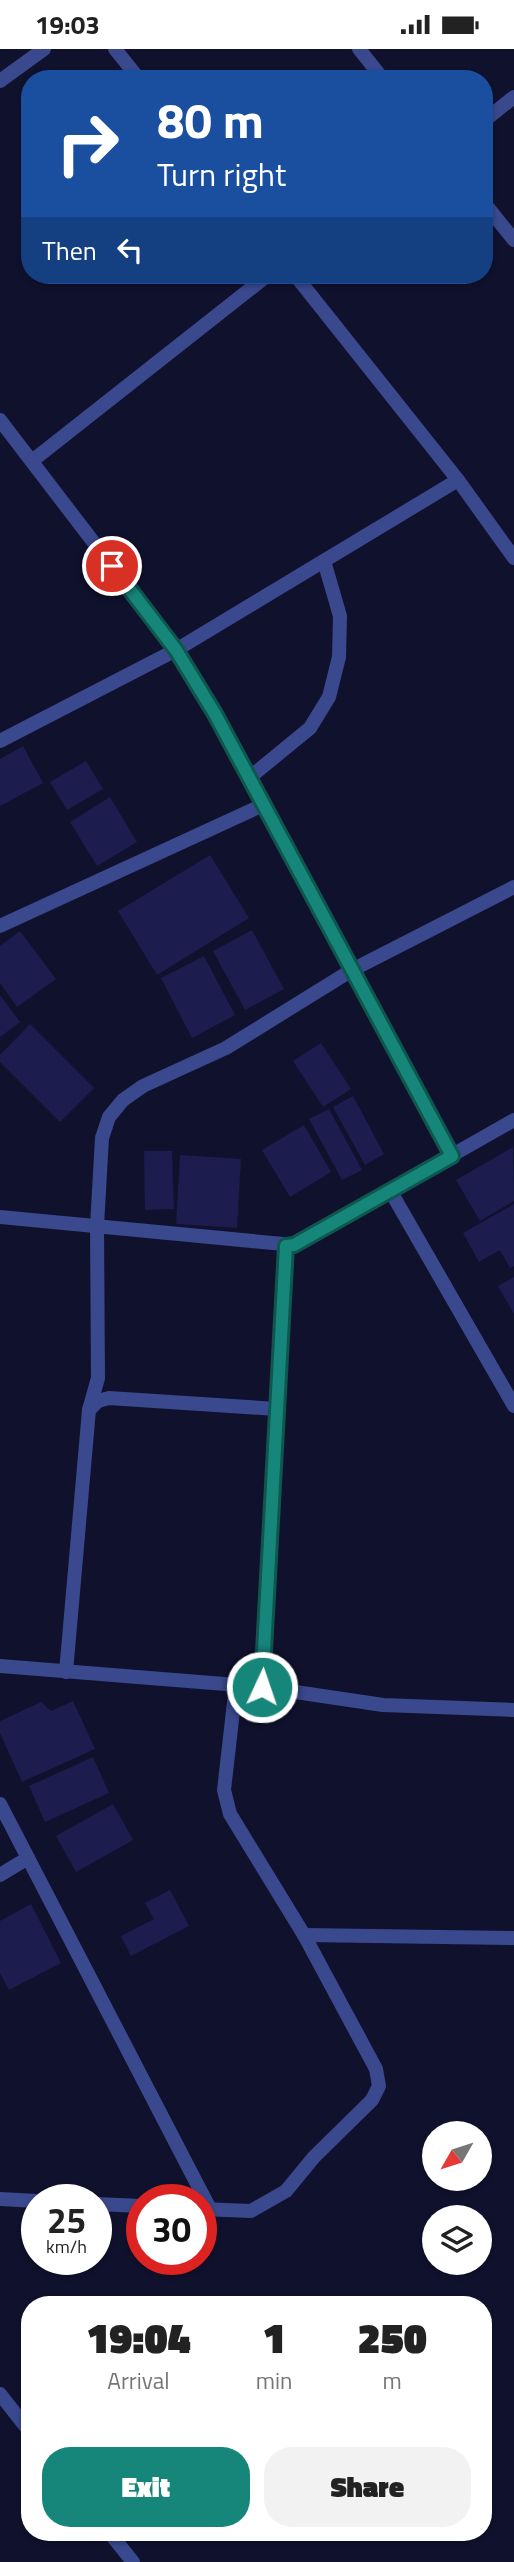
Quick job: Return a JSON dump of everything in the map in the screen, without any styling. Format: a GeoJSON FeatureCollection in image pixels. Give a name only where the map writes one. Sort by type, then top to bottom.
{"type":"FeatureCollection","features":[{"type":"Feature","properties":{"kind":"street"},"geometry":{"type":"LineString","coordinates":[[0,81],[44,49]]}},
{"type":"Feature","properties":{"kind":"street"},"geometry":{"type":"LineString","coordinates":[[115,49],[132,70]]}},
{"type":"Feature","properties":{"kind":"street"},"geometry":{"type":"LineString","coordinates":[[359,49],[376,70]]}},
{"type":"Feature","properties":{"kind":"street"},"geometry":{"type":"LineString","coordinates":[[493,114],[514,97]]}},
{"type":"Feature","properties":{"kind":"street"},"geometry":{"type":"LineString","coordinates":[[493,214],[514,240]]}},
{"type":"Feature","properties":{"kind":"street"},"geometry":{"type":"LineString","coordinates":[[32,461],[257,284]]}},
{"type":"Feature","properties":{"kind":"street"},"geometry":{"type":"LineString","coordinates":[[302,284],[458,480],[514,558]]}},
{"type":"Feature","properties":{"kind":"street"},"geometry":{"type":"LineString","coordinates":[[0,419],[176,650],[215,714],[452,1156]]}},
{"type":"Feature","properties":{"kind":"street"},"geometry":{"type":"LineString","coordinates":[[0,741],[176,650],[458,480]]}},
{"type":"Feature","properties":{"kind":"street"},"geometry":{"type":"LineString","coordinates":[[249,778],[310,728],[329,697],[339,657],[340,615],[324,561]]}},
{"type":"Feature","properties":{"kind":"street"},"geometry":{"type":"LineString","coordinates":[[0,926],[263,805]]}},
{"type":"Feature","properties":{"kind":"street"},"geometry":{"type":"LineString","coordinates":[[66,1672],[89,1410],[99,1378],[97,1226],[102,1138],[108,1117],[123,1100],[143,1086],[226,1048],[352,970],[514,887]]}},
{"type":"Feature","properties":{"kind":"street"},"geometry":{"type":"LineString","coordinates":[[0,1217],[294,1245],[514,1121]]}},
{"type":"Feature","properties":{"kind":"street"},"geometry":{"type":"LineString","coordinates":[[391,1192],[514,1406]]}},
{"type":"Feature","properties":{"kind":"street"},"geometry":{"type":"LineString","coordinates":[[262,1687],[286,1246]]}},
{"type":"Feature","properties":{"kind":"street"},"geometry":{"type":"LineString","coordinates":[[89,1410],[98,1401],[109,1398],[277,1409]]}},
{"type":"Feature","properties":{"kind":"street"},"geometry":{"type":"LineString","coordinates":[[0,1666],[262,1687],[383,1705],[514,1710]]}},
{"type":"Feature","properties":{"kind":"street"},"geometry":{"type":"LineString","coordinates":[[217,2209],[251,2211],[286,2190],[314,2157],[372,2100],[379,2086],[376,2069],[304,1935],[230,1814],[224,1790],[236,1685]]}},
{"type":"Feature","properties":{"kind":"street"},"geometry":{"type":"LineString","coordinates":[[0,1804],[193,2184]]}},
{"type":"Feature","properties":{"kind":"street"},"geometry":{"type":"LineString","coordinates":[[0,1875],[28,1858]]}},
{"type":"Feature","properties":{"kind":"street"},"geometry":{"type":"LineString","coordinates":[[304,1935],[514,1938]]}},
{"type":"Feature","properties":{"kind":"street"},"geometry":{"type":"LineString","coordinates":[[0,2199],[21,2200]]}},
{"type":"Feature","properties":{"kind":"street"},"geometry":{"type":"LineString","coordinates":[[0,2394],[21,2421]]}},
{"type":"Feature","properties":{"kind":"street"},"geometry":{"type":"LineString","coordinates":[[116,2541],[133,2562]]}},
{"type":"Feature","properties":{"kind":"building"},"geometry":{"type":"Polygon","coordinates":[[[23,746],[43,783],[0,806],[0,759],[23,746]]]}},
{"type":"Feature","properties":{"kind":"building"},"geometry":{"type":"Polygon","coordinates":[[[86,761],[103,789],[67,810],[50,782],[86,761]]]}},
{"type":"Feature","properties":{"kind":"building"},"geometry":{"type":"Polygon","coordinates":[[[110,797],[137,842],[97,866],[70,822],[110,797]]]}},
{"type":"Feature","properties":{"kind":"building"},"geometry":{"type":"Polygon","coordinates":[[[210,855],[249,918],[157,975],[118,911],[210,855]]]}},
{"type":"Feature","properties":{"kind":"building"},"geometry":{"type":"Polygon","coordinates":[[[252,930],[284,989],[245,1010],[213,951],[252,930]]]}},
{"type":"Feature","properties":{"kind":"building"},"geometry":{"type":"Polygon","coordinates":[[[20,931],[56,979],[17,1007],[0,983],[0,946],[20,931]]]}},
{"type":"Feature","properties":{"kind":"building"},"geometry":{"type":"Polygon","coordinates":[[[204,956],[235,1015],[192,1038],[161,978],[204,956]]]}},
{"type":"Feature","properties":{"kind":"building"},"geometry":{"type":"Polygon","coordinates":[[[0,995],[20,1022],[0,1037],[0,995]]]}},
{"type":"Feature","properties":{"kind":"building"},"geometry":{"type":"Polygon","coordinates":[[[30,1024],[94,1088],[60,1122],[0,1062],[0,1055],[30,1024]]]}},
{"type":"Feature","properties":{"kind":"building"},"geometry":{"type":"Polygon","coordinates":[[[321,1043],[351,1089],[323,1107],[293,1061],[321,1043]]]}},
{"type":"Feature","properties":{"kind":"building"},"geometry":{"type":"Polygon","coordinates":[[[353,1096],[384,1154],[365,1165],[333,1107],[353,1096]]]}},
{"type":"Feature","properties":{"kind":"building"},"geometry":{"type":"Polygon","coordinates":[[[329,1109],[362,1170],[342,1180],[309,1119],[329,1109]]]}},
{"type":"Feature","properties":{"kind":"building"},"geometry":{"type":"Polygon","coordinates":[[[304,1125],[331,1172],[290,1197],[262,1150],[304,1125]]]}},
{"type":"Feature","properties":{"kind":"building"},"geometry":{"type":"Polygon","coordinates":[[[513,1147],[514,1201],[480,1221],[456,1180],[513,1147]]]}},
{"type":"Feature","properties":{"kind":"building"},"geometry":{"type":"Polygon","coordinates":[[[144,1151],[172,1151],[174,1209],[145,1210],[144,1151]]]}},
{"type":"Feature","properties":{"kind":"building"},"geometry":{"type":"Polygon","coordinates":[[[180,1155],[241,1159],[237,1228],[176,1224],[180,1155]]]}},
{"type":"Feature","properties":{"kind":"building"},"geometry":{"type":"Polygon","coordinates":[[[514,1204],[514,1266],[510,1268],[500,1250],[479,1262],[463,1233],[514,1204]]]}},
{"type":"Feature","properties":{"kind":"building"},"geometry":{"type":"Polygon","coordinates":[[[514,1277],[514,1314],[498,1286],[514,1277]]]}},
{"type":"Feature","properties":{"kind":"building"},"geometry":{"type":"Polygon","coordinates":[[[73,1701],[95,1749],[22,1782],[0,1733],[0,1721],[41,1702],[51,1711],[73,1701]]]}},
{"type":"Feature","properties":{"kind":"building"},"geometry":{"type":"Polygon","coordinates":[[[93,1757],[109,1793],[45,1822],[29,1786],[93,1757]]]}},
{"type":"Feature","properties":{"kind":"building"},"geometry":{"type":"Polygon","coordinates":[[[113,1804],[133,1840],[76,1872],[56,1836],[113,1804]]]}},
{"type":"Feature","properties":{"kind":"building"},"geometry":{"type":"Polygon","coordinates":[[[170,1890],[189,1926],[131,1956],[121,1936],[154,1919],[145,1903],[170,1890]]]}},
{"type":"Feature","properties":{"kind":"building"},"geometry":{"type":"Polygon","coordinates":[[[31,1904],[61,1963],[9,1990],[0,1973],[0,1921],[31,1904]]]}},
{"type":"Feature","properties":{"kind":"route"},"geometry":{"type":"LineString","coordinates":[[112,566],[176,650],[215,714],[452,1156],[294,1245],[286,1246],[262,1687]]}}]}
